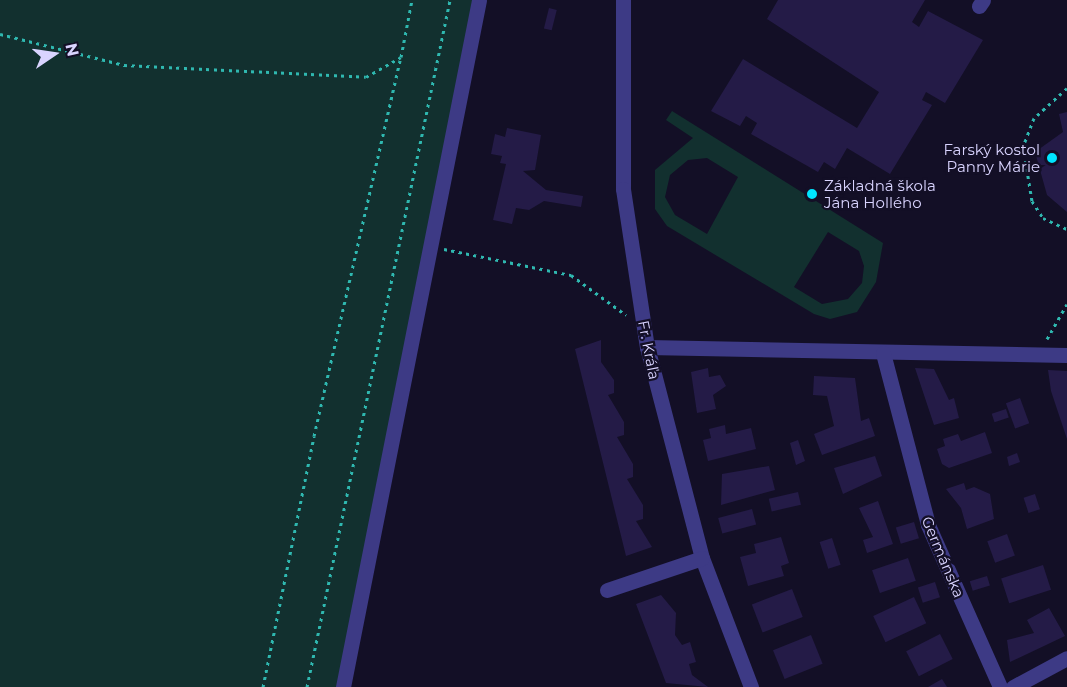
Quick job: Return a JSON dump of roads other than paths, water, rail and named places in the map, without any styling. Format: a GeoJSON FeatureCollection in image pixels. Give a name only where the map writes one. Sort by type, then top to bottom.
{"type":"FeatureCollection","features":[{"type":"Feature","properties":{"kind":"street"},"geometry":{"type":"LineString","coordinates":[[343,687],[434,247],[479,0]]}},
{"type":"Feature","properties":{"kind":"street","name":"Fr. Kráľa"},"geometry":{"type":"LineString","coordinates":[[623,0],[622,189],[647,347],[702,558],[750,687]]}},
{"type":"Feature","properties":{"kind":"street"},"geometry":{"type":"LineString","coordinates":[[647,347],[1067,355]]}},
{"type":"Feature","properties":{"kind":"street","name":"Germánska"},"geometry":{"type":"LineString","coordinates":[[883,353],[928,525],[1000,687]]}},
{"type":"Feature","properties":{"kind":"street"},"geometry":{"type":"LineString","coordinates":[[607,590],[702,558]]}},
{"type":"Feature","properties":{"kind":"street"},"geometry":{"type":"LineString","coordinates":[[1013,687],[1067,658]]}},
{"type":"Feature","properties":{"kind":"place","name":"Farský kostol Panny Márie"},"geometry":{"type":"Point","coordinates":[1052,158]}},
{"type":"Feature","properties":{"kind":"place","name":"Základná škola Jána Hollého"},"geometry":{"type":"Point","coordinates":[812,194]}}]}
